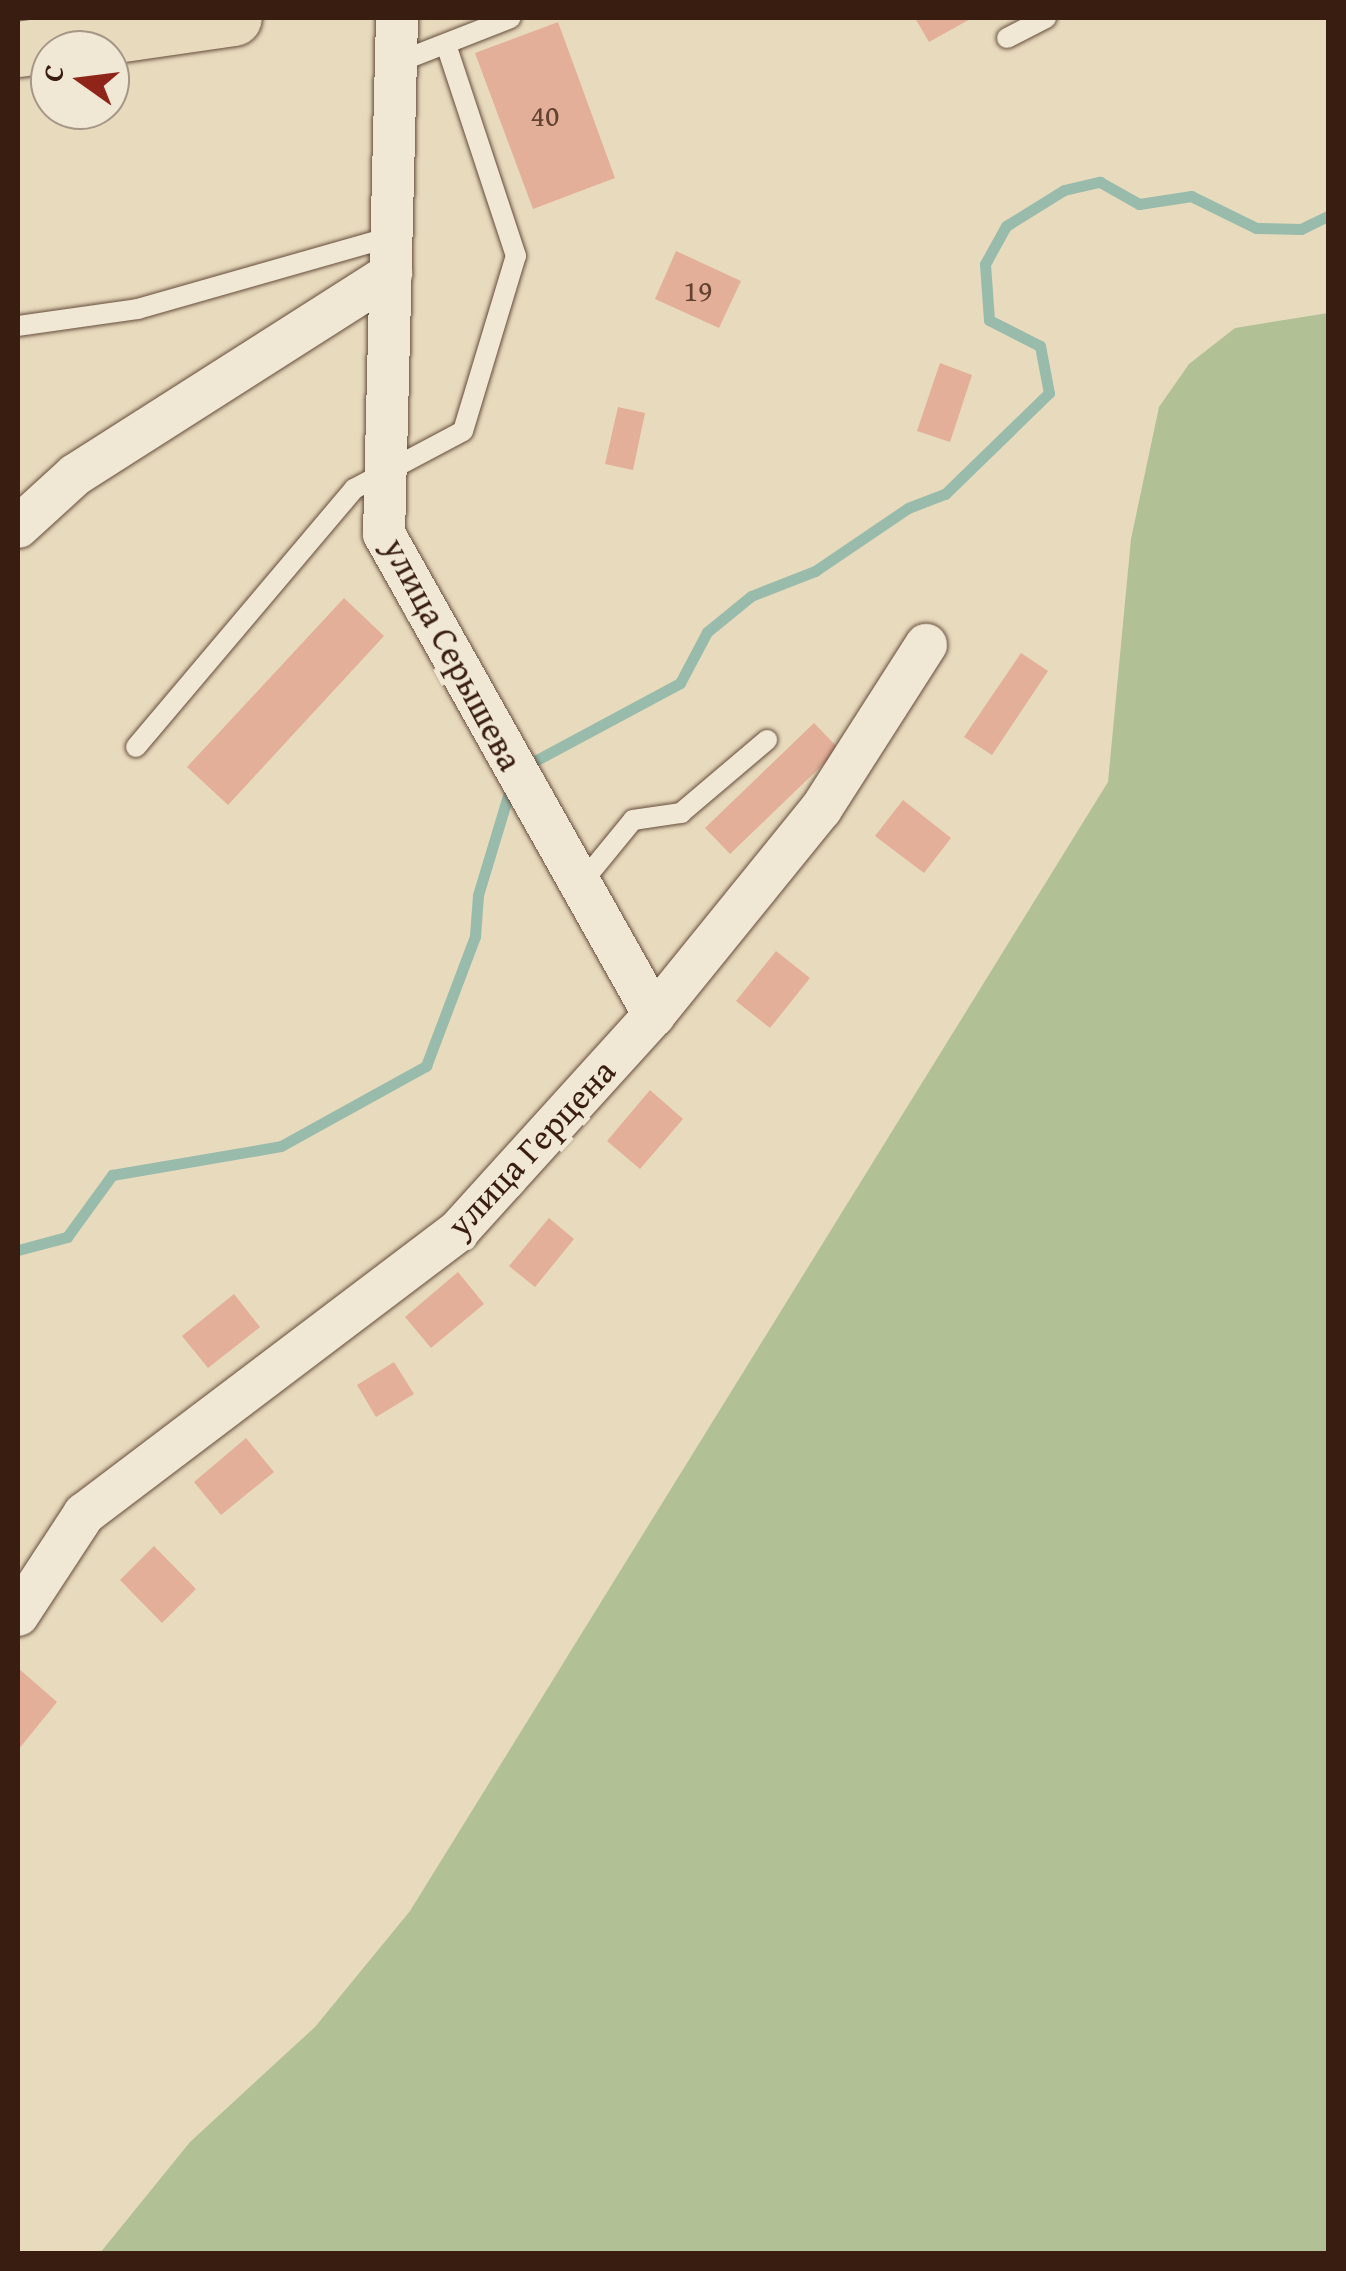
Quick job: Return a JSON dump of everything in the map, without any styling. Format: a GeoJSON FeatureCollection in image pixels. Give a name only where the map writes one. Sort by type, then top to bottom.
{"type":"FeatureCollection","features":[{"type":"Feature","properties":{"kind":"main road"},"geometry":{"type":"LineString","coordinates":[[18,49],[234,18]]}},
{"type":"Feature","properties":{"kind":"street","name":"улица Серышева"},"geometry":{"type":"LineString","coordinates":[[398,18],[384,534],[654,1016]]}},
{"type":"Feature","properties":{"kind":"street"},"geometry":{"type":"LineString","coordinates":[[18,527],[75,475],[391,255]]}},
{"type":"Feature","properties":{"kind":"street","name":"улица Герцена"},"geometry":{"type":"LineString","coordinates":[[18,1615],[84,1514],[460,1230],[654,1016],[821,809],[926,645]]}},
{"type":"Feature","properties":{"kind":"lane"},"geometry":{"type":"LineString","coordinates":[[396,63],[511,18]]}},
{"type":"Feature","properties":{"kind":"lane"},"geometry":{"type":"LineString","coordinates":[[1007,38],[1046,18]]}},
{"type":"Feature","properties":{"kind":"lane"},"geometry":{"type":"LineString","coordinates":[[136,747],[354,489],[462,431],[516,256],[446,44]]}},
{"type":"Feature","properties":{"kind":"lane"},"geometry":{"type":"LineString","coordinates":[[18,326],[138,309],[391,255]]}},
{"type":"Feature","properties":{"kind":"lane"},"geometry":{"type":"LineString","coordinates":[[579,886],[632,820],[681,813],[767,740]]}},
{"type":"Feature","properties":{"kind":"green space"},"geometry":{"type":"Polygon","coordinates":[[[1328,313],[1328,2253],[100,2253],[190,2142],[315,2027],[410,1911],[1108,782],[1131,539],[1159,407],[1189,364],[1235,328],[1328,313]]]}},
{"type":"Feature","properties":{"kind":"building"},"geometry":{"type":"Polygon","coordinates":[[[915,18],[972,18],[929,42],[915,18]]]}},
{"type":"Feature","properties":{"kind":"building"},"geometry":{"type":"Polygon","coordinates":[[[558,22],[615,178],[533,209],[475,53],[558,22]]]}},
{"type":"Feature","properties":{"kind":"building"},"geometry":{"type":"Polygon","coordinates":[[[676,251],[741,281],[719,328],[655,299],[676,251]]]}},
{"type":"Feature","properties":{"kind":"building"},"geometry":{"type":"Polygon","coordinates":[[[940,363],[972,375],[950,442],[917,431],[940,363]]]}},
{"type":"Feature","properties":{"kind":"building"},"geometry":{"type":"Polygon","coordinates":[[[618,407],[645,413],[633,470],[605,464],[618,407]]]}},
{"type":"Feature","properties":{"kind":"building"},"geometry":{"type":"Polygon","coordinates":[[[344,598],[384,636],[228,805],[187,767],[344,598]]]}},
{"type":"Feature","properties":{"kind":"building"},"geometry":{"type":"Polygon","coordinates":[[[1021,653],[1048,671],[992,755],[964,737],[1021,653]]]}},
{"type":"Feature","properties":{"kind":"building"},"geometry":{"type":"Polygon","coordinates":[[[814,723],[839,749],[730,854],[705,828],[814,723]]]}},
{"type":"Feature","properties":{"kind":"building"},"geometry":{"type":"Polygon","coordinates":[[[903,800],[951,838],[924,873],[875,836],[903,800]]]}},
{"type":"Feature","properties":{"kind":"building"},"geometry":{"type":"Polygon","coordinates":[[[776,951],[810,978],[770,1028],[736,1001],[776,951]]]}},
{"type":"Feature","properties":{"kind":"building"},"geometry":{"type":"Polygon","coordinates":[[[650,1090],[683,1119],[640,1169],[607,1141],[650,1090]]]}},
{"type":"Feature","properties":{"kind":"building"},"geometry":{"type":"Polygon","coordinates":[[[549,1218],[574,1239],[535,1287],[509,1266],[549,1218]]]}},
{"type":"Feature","properties":{"kind":"building"},"geometry":{"type":"Polygon","coordinates":[[[458,1272],[484,1304],[431,1348],[405,1317],[458,1272]]]}},
{"type":"Feature","properties":{"kind":"building"},"geometry":{"type":"Polygon","coordinates":[[[234,1294],[260,1327],[208,1368],[182,1336],[234,1294]]]}},
{"type":"Feature","properties":{"kind":"building"},"geometry":{"type":"Polygon","coordinates":[[[394,1362],[414,1394],[376,1417],[357,1385],[394,1362]]]}},
{"type":"Feature","properties":{"kind":"building"},"geometry":{"type":"Polygon","coordinates":[[[246,1438],[274,1472],[221,1515],[194,1482],[246,1438]]]}},
{"type":"Feature","properties":{"kind":"building"},"geometry":{"type":"Polygon","coordinates":[[[154,1546],[196,1589],[162,1623],[120,1580],[154,1546]]]}},
{"type":"Feature","properties":{"kind":"building"},"geometry":{"type":"Polygon","coordinates":[[[18,1668],[57,1702],[18,1750],[18,1668]]]}},
{"type":"Feature","properties":{"kind":"waterway"},"geometry":{"type":"LineString","coordinates":[[531,763],[680,683],[707,632],[751,596],[815,571],[908,508],[945,494],[1049,393],[1040,346],[989,320],[985,264],[1006,226],[1064,190],[1100,182],[1139,204],[1191,196],[1256,228],[1301,229],[1328,216]]}},
{"type":"Feature","properties":{"kind":"waterway"},"geometry":{"type":"LineString","coordinates":[[18,1250],[67,1237],[112,1175],[281,1146],[426,1066],[475,936],[478,895],[509,792]]}}]}
